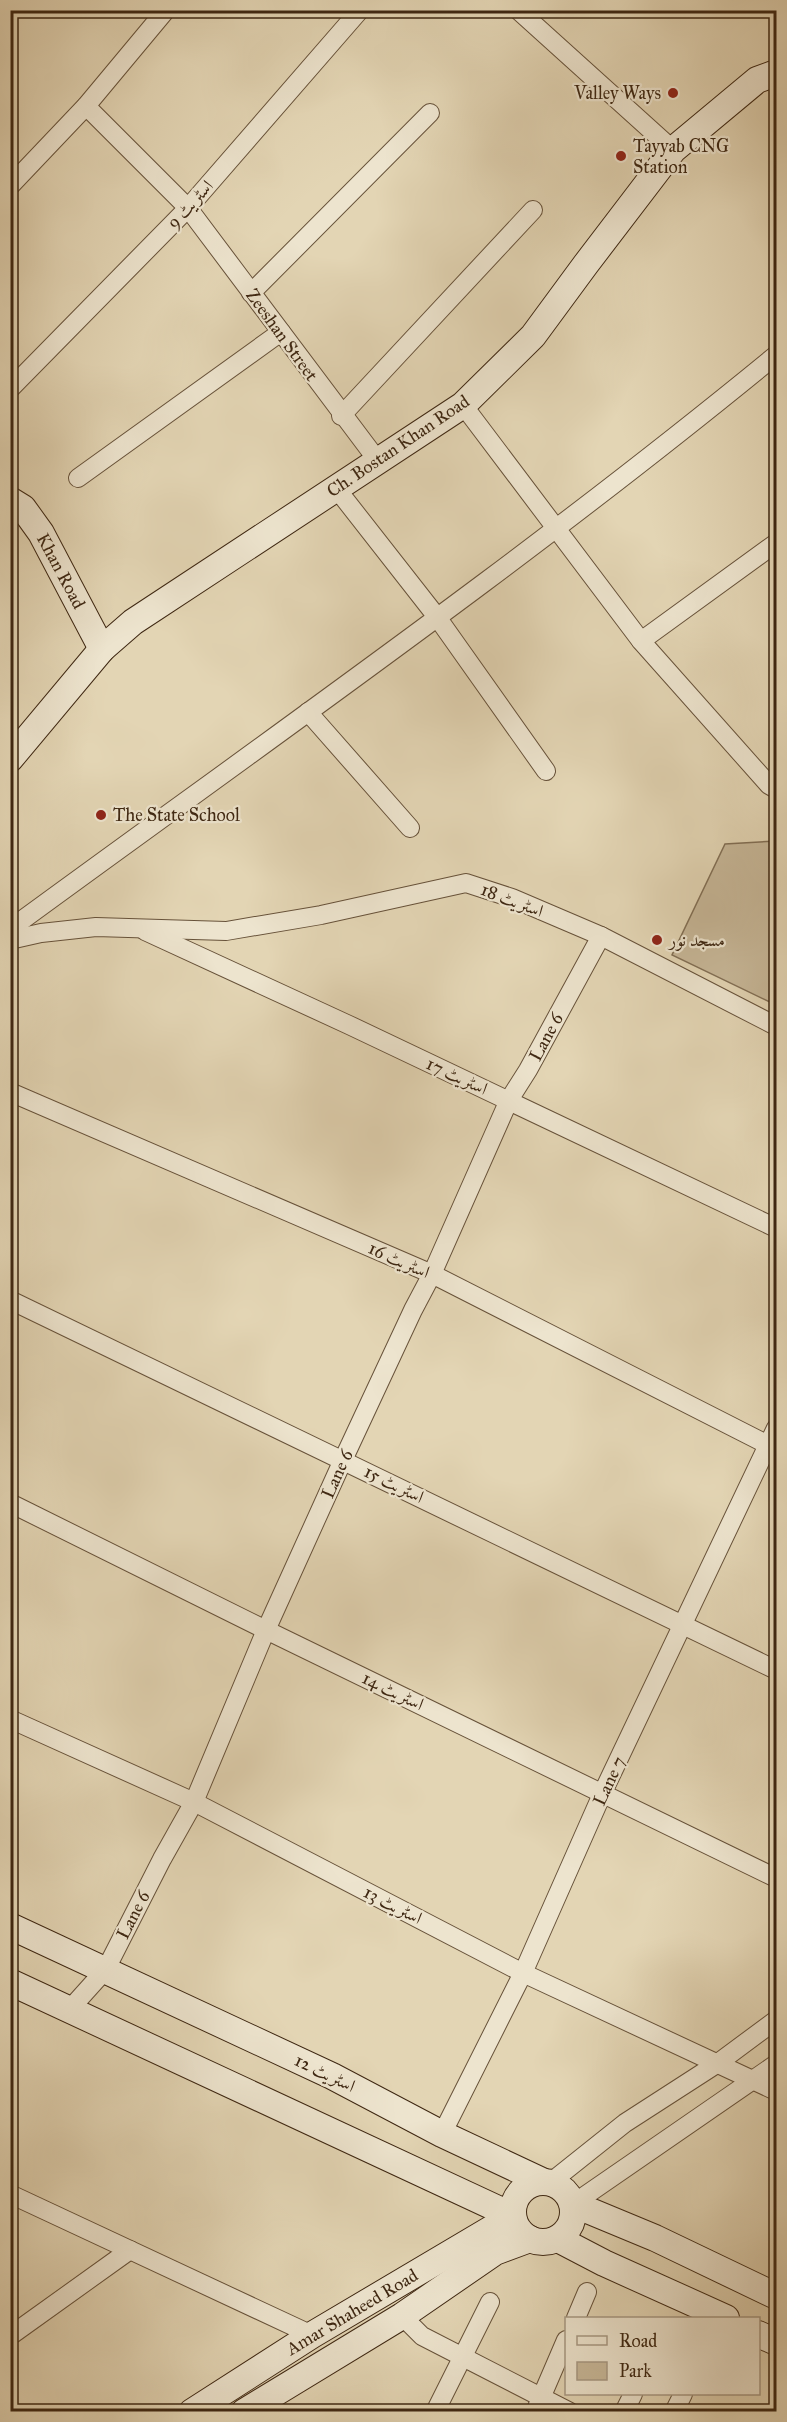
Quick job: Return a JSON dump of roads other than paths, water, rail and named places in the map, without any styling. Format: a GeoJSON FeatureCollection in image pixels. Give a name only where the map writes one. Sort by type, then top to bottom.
{"type":"FeatureCollection","features":[{"type":"Feature","properties":{"kind":"main road","name":"Ch. Bostan Khan Road"},"geometry":{"type":"LineString","coordinates":[[10,759],[102,650],[133,621],[463,405],[533,336],[673,150],[757,80],[777,73]]}},
{"type":"Feature","properties":{"kind":"main road","name":"Khan Road"},"geometry":{"type":"LineString","coordinates":[[10,500],[23,508],[41,532],[102,650]]}},
{"type":"Feature","properties":{"kind":"main road","name":"اسٹریٹ 12"},"geometry":{"type":"LineString","coordinates":[[10,1926],[332,2076],[442,2134],[546,2181]]}},
{"type":"Feature","properties":{"kind":"main road"},"geometry":{"type":"LineString","coordinates":[[10,1982],[513,2216]]}},
{"type":"Feature","properties":{"kind":"main road"},"geometry":{"type":"LineString","coordinates":[[546,2181],[561,2187],[573,2204],[574,2214],[571,2224],[566,2233],[558,2239],[539,2242],[530,2239],[516,2225],[513,2216],[516,2197],[523,2189],[546,2181]]}},
{"type":"Feature","properties":{"kind":"main road"},"geometry":{"type":"LineString","coordinates":[[573,2204],[656,2238],[777,2296]]}},
{"type":"Feature","properties":{"kind":"main road","name":"Amar Shaheed Road"},"geometry":{"type":"LineString","coordinates":[[196,2410],[312,2334],[513,2216]]}},
{"type":"Feature","properties":{"kind":"main road","name":"Amar Shaheed Road"},"geometry":{"type":"LineString","coordinates":[[244,2412],[402,2316],[495,2252],[530,2239]]}},
{"type":"Feature","properties":{"kind":"main road"},"geometry":{"type":"LineString","coordinates":[[558,2239],[604,2263],[722,2317]]}},
{"type":"Feature","properties":{"kind":"main road"},"geometry":{"type":"LineString","coordinates":[[760,2334],[777,2342]]}},
{"type":"Feature","properties":{"kind":"street"},"geometry":{"type":"LineString","coordinates":[[10,186],[86,106],[166,10]]}},
{"type":"Feature","properties":{"kind":"street","name":"اسٹریٹ 9"},"geometry":{"type":"LineString","coordinates":[[10,389],[188,208],[360,10]]}},
{"type":"Feature","properties":{"kind":"street"},"geometry":{"type":"LineString","coordinates":[[518,10],[673,150]]}},
{"type":"Feature","properties":{"kind":"street","name":"Zeeshan Street"},"geometry":{"type":"LineString","coordinates":[[86,106],[188,208],[341,416],[378,461]]}},
{"type":"Feature","properties":{"kind":"street"},"geometry":{"type":"LineString","coordinates":[[251,293],[430,113]]}},
{"type":"Feature","properties":{"kind":"street"},"geometry":{"type":"LineString","coordinates":[[341,416],[533,210]]}},
{"type":"Feature","properties":{"kind":"street"},"geometry":{"type":"LineString","coordinates":[[78,478],[281,332]]}},
{"type":"Feature","properties":{"kind":"street"},"geometry":{"type":"LineString","coordinates":[[10,929],[555,528],[679,435],[777,355]]}},
{"type":"Feature","properties":{"kind":"street"},"geometry":{"type":"LineString","coordinates":[[463,405],[641,641],[769,785],[777,789]]}},
{"type":"Feature","properties":{"kind":"street"},"geometry":{"type":"LineString","coordinates":[[336,488],[436,617],[546,771]]}},
{"type":"Feature","properties":{"kind":"street"},"geometry":{"type":"LineString","coordinates":[[641,641],[777,543]]}},
{"type":"Feature","properties":{"kind":"street"},"geometry":{"type":"LineString","coordinates":[[308,711],[410,828]]}},
{"type":"Feature","properties":{"kind":"street","name":"اسٹریٹ 18"},"geometry":{"type":"LineString","coordinates":[[10,940],[41,933],[87,928],[136,927],[226,931],[321,915],[466,883],[512,898],[601,936],[777,1026]]}},
{"type":"Feature","properties":{"kind":"street","name":"اسٹریٹ 17"},"geometry":{"type":"LineString","coordinates":[[136,927],[509,1100],[777,1228]]}},
{"type":"Feature","properties":{"kind":"street","name":"Lane 6"},"geometry":{"type":"LineString","coordinates":[[70,2009],[106,1969],[194,1802],[266,1630],[343,1460],[432,1274],[509,1100],[528,1070],[601,936]]}},
{"type":"Feature","properties":{"kind":"street","name":"اسٹریٹ 16"},"geometry":{"type":"LineString","coordinates":[[10,1092],[432,1274],[772,1447]]}},
{"type":"Feature","properties":{"kind":"street","name":"اسٹریٹ 15"},"geometry":{"type":"LineString","coordinates":[[10,1300],[777,1670]]}},
{"type":"Feature","properties":{"kind":"street","name":"Lane 7"},"geometry":{"type":"LineString","coordinates":[[442,2134],[523,1972],[603,1792],[772,1447],[777,1428]]}},
{"type":"Feature","properties":{"kind":"street","name":"اسٹریٹ 14"},"geometry":{"type":"LineString","coordinates":[[10,1503],[777,1878]]}},
{"type":"Feature","properties":{"kind":"street","name":"اسٹریٹ 13"},"geometry":{"type":"LineString","coordinates":[[10,1719],[194,1802],[523,1972],[777,2091]]}},
{"type":"Feature","properties":{"kind":"street"},"geometry":{"type":"LineString","coordinates":[[546,2181],[625,2123],[718,2063],[777,2020]]}},
{"type":"Feature","properties":{"kind":"street"},"geometry":{"type":"LineString","coordinates":[[573,2204],[777,2064]]}},
{"type":"Feature","properties":{"kind":"street"},"geometry":{"type":"LineString","coordinates":[[10,2194],[312,2334]]}},
{"type":"Feature","properties":{"kind":"street"},"geometry":{"type":"LineString","coordinates":[[10,2337],[130,2250]]}},
{"type":"Feature","properties":{"kind":"street"},"geometry":{"type":"LineString","coordinates":[[577,2317],[587,2292]]}},
{"type":"Feature","properties":{"kind":"street"},"geometry":{"type":"LineString","coordinates":[[435,2412],[490,2302]]}},
{"type":"Feature","properties":{"kind":"street"},"geometry":{"type":"LineString","coordinates":[[402,2316],[423,2336],[461,2356],[539,2404],[570,2412]]}},
{"type":"Feature","properties":{"kind":"street"},"geometry":{"type":"LineString","coordinates":[[539,2404],[565,2345]]}},
{"type":"Feature","properties":{"kind":"street"},"geometry":{"type":"LineString","coordinates":[[624,2412],[632,2395]]}},
{"type":"Feature","properties":{"kind":"street"},"geometry":{"type":"LineString","coordinates":[[674,2412],[682,2395]]}},
{"type":"Feature","properties":{"kind":"place","name":"Valley Ways"},"geometry":{"type":"Point","coordinates":[673,93]}},
{"type":"Feature","properties":{"kind":"place","name":"Tayyab CNG Station"},"geometry":{"type":"Point","coordinates":[621,156]}},
{"type":"Feature","properties":{"kind":"place","name":"The State School"},"geometry":{"type":"Point","coordinates":[101,815]}},
{"type":"Feature","properties":{"kind":"place","name":"مسجد نور"},"geometry":{"type":"Point","coordinates":[657,940]}}]}
